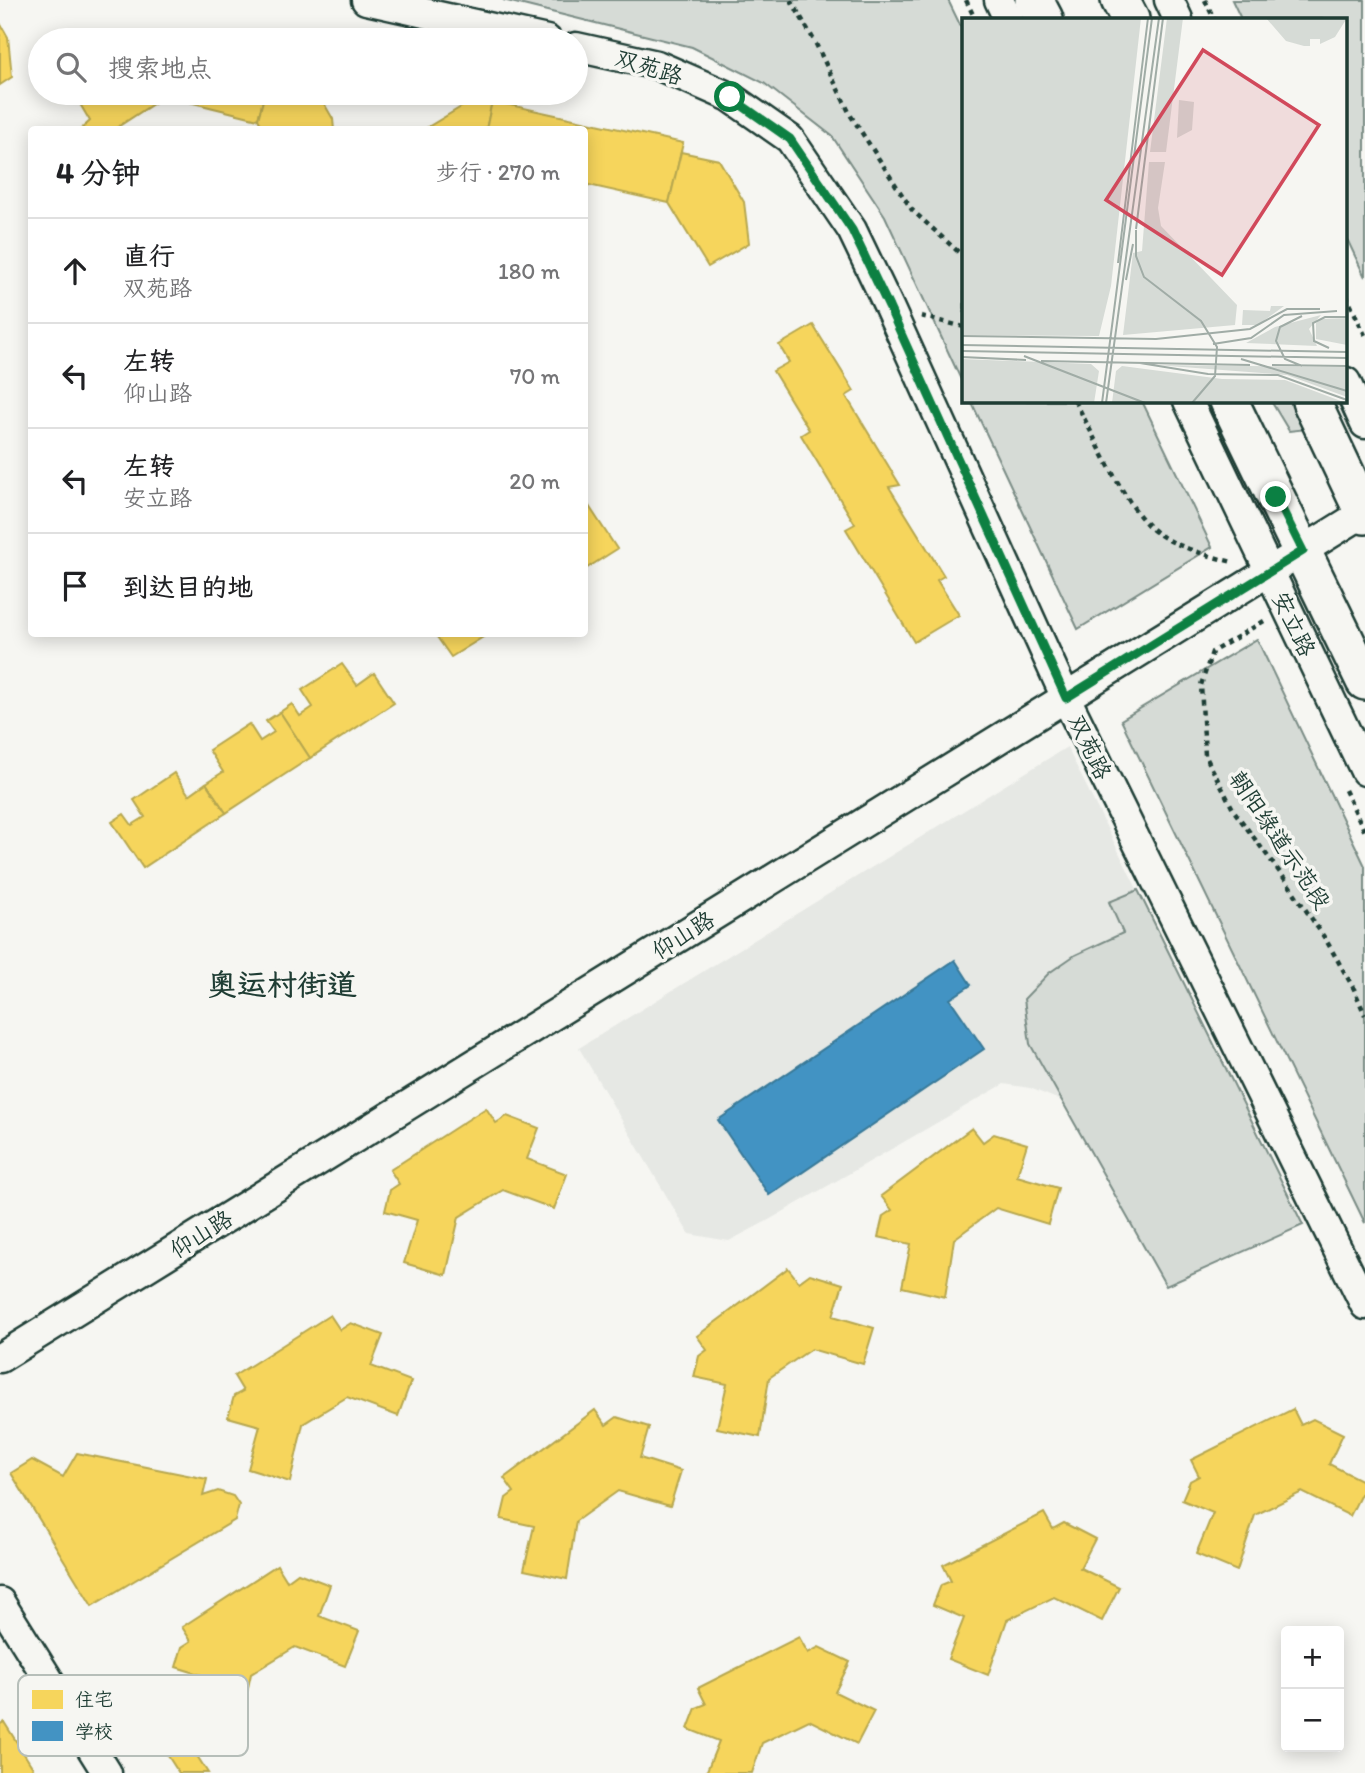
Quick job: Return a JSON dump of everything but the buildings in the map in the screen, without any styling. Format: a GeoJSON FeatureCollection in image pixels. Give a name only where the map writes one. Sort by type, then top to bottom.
{"type":"FeatureCollection","features":[{"type":"Feature","properties":{"kind":"main road"},"geometry":{"type":"LineString","coordinates":[[1034,0],[1043,18]]}},
{"type":"Feature","properties":{"kind":"main road"},"geometry":{"type":"LineString","coordinates":[[1121,0],[1130,18]]}},
{"type":"Feature","properties":{"kind":"main road","name":"安立路"},"geometry":{"type":"LineString","coordinates":[[1229,402],[1365,681]]}},
{"type":"Feature","properties":{"kind":"main road"},"geometry":{"type":"LineString","coordinates":[[1311,402],[1365,513]]}},
{"type":"Feature","properties":{"kind":"street"},"geometry":{"type":"LineString","coordinates":[[366,0],[493,28]]}},
{"type":"Feature","properties":{"kind":"street"},"geometry":{"type":"LineString","coordinates":[[999,0],[1008,18]]}},
{"type":"Feature","properties":{"kind":"street"},"geometry":{"type":"LineString","coordinates":[[1169,0],[1178,18]]}},
{"type":"Feature","properties":{"kind":"street","name":"双苑路"},"geometry":{"type":"LineString","coordinates":[[588,50],[657,65],[730,97],[790,139],[852,230],[1066,698],[1365,1305]]}},
{"type":"Feature","properties":{"kind":"street"},"geometry":{"type":"LineString","coordinates":[[1348,386],[1365,424]]}},
{"type":"Feature","properties":{"kind":"street","name":"安立路"},"geometry":{"type":"LineString","coordinates":[[1188,402],[1365,771]]}},
{"type":"Feature","properties":{"kind":"street","name":"仰山路"},"geometry":{"type":"LineString","coordinates":[[0,1358],[1365,513]]}},
{"type":"Feature","properties":{"kind":"street"},"geometry":{"type":"LineString","coordinates":[[0,1602],[46,1675]]}},
{"type":"Feature","properties":{"kind":"street"},"geometry":{"type":"LineString","coordinates":[[96,1756],[107,1773]]}},
{"type":"Feature","properties":{"kind":"path"},"geometry":{"type":"LineString","coordinates":[[791,0],[851,116],[912,210],[962,255]]}},
{"type":"Feature","properties":{"kind":"path"},"geometry":{"type":"LineString","coordinates":[[966,0],[975,18]]}},
{"type":"Feature","properties":{"kind":"path"},"geometry":{"type":"LineString","coordinates":[[1205,0],[1214,18]]}},
{"type":"Feature","properties":{"kind":"path"},"geometry":{"type":"LineString","coordinates":[[1348,299],[1365,335]]}},
{"type":"Feature","properties":{"kind":"path"},"geometry":{"type":"LineString","coordinates":[[889,307],[962,326]]}},
{"type":"Feature","properties":{"kind":"path"},"geometry":{"type":"LineString","coordinates":[[1076,402],[1133,507],[1157,533],[1208,556],[1237,563]]}},
{"type":"Feature","properties":{"kind":"path","name":"朝阳绿道示范段"},"geometry":{"type":"LineString","coordinates":[[1264,621],[1212,652],[1201,685],[1205,755],[1234,811],[1287,881],[1326,940],[1354,989],[1365,1015]]}},
{"type":"Feature","properties":{"kind":"shaded area"},"geometry":{"type":"Polygon","coordinates":[[[503,0],[948,0],[962,29],[962,382],[885,216],[832,136],[764,83],[692,47],[503,0]]]}},
{"type":"Feature","properties":{"kind":"shaded area"},"geometry":{"type":"Polygon","coordinates":[[[1232,0],[1365,0],[1365,277],[1348,241],[1348,18],[1241,18],[1232,0]]]}},
{"type":"Feature","properties":{"kind":"shaded area"},"geometry":{"type":"Polygon","coordinates":[[[971,402],[1142,402],[1212,547],[1078,629],[971,402]]]}},
{"type":"Feature","properties":{"kind":"shaded area"},"geometry":{"type":"Polygon","coordinates":[[[1272,402],[1319,402],[1306,429],[1289,431],[1272,402]]]}},
{"type":"Feature","properties":{"kind":"shaded area"},"geometry":{"type":"Polygon","coordinates":[[[1257,639],[1365,866],[1365,1223],[1121,720],[1257,639]]]}},
{"type":"Feature","properties":{"kind":"shaded area"},"geometry":{"type":"Polygon","coordinates":[[[1067,747],[1303,1225],[1166,1286],[1062,1101],[1030,1088],[1004,1084],[729,1241],[689,1234],[579,1048],[1067,747]]]}},
{"type":"Feature","properties":{"kind":"shaded area"},"geometry":{"type":"Polygon","coordinates":[[[1138,890],[1303,1225],[1166,1286],[1030,1044],[1024,999],[1049,973],[1075,955],[1123,933],[1109,902],[1138,890]]]}},
{"type":"Feature","properties":{"kind":"district","name":"奥运村街道"},"geometry":{"type":"Point","coordinates":[282,984]}},
{"type":"Feature","properties":{"kind":"route"},"geometry":{"type":"LineString","coordinates":[[730,97],[790,139],[852,230],[1066,698],[1303,551],[1276,497]]}}]}
